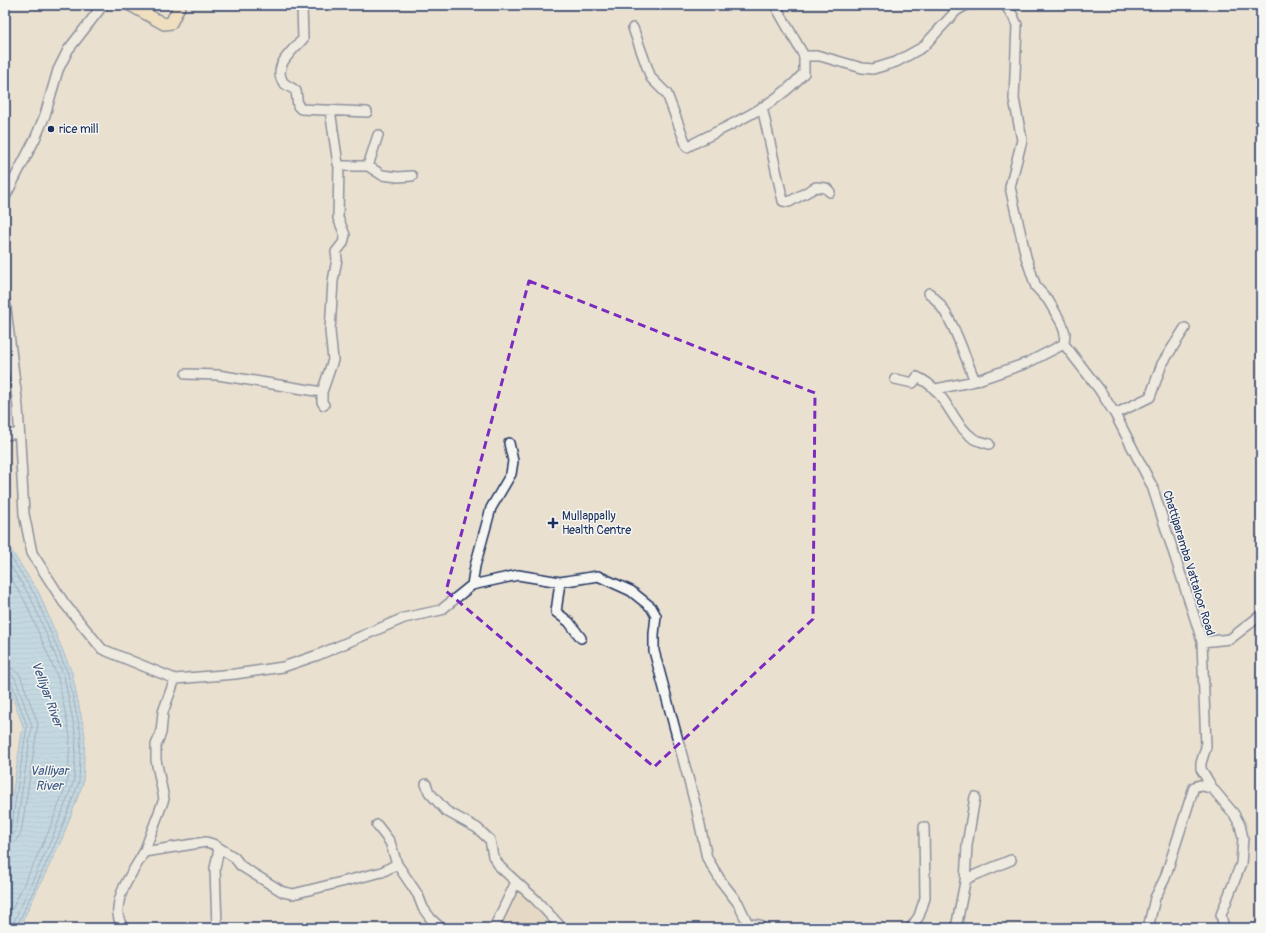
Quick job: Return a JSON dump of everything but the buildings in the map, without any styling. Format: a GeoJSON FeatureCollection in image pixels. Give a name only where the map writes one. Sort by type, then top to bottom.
{"type":"FeatureCollection","features":[{"type":"Feature","properties":{"kind":"main road"},"geometry":{"type":"LineString","coordinates":[[130,5],[164,24],[172,23],[180,5]]}},
{"type":"Feature","properties":{"kind":"street"},"geometry":{"type":"LineString","coordinates":[[5,197],[35,139],[45,115],[58,70],[68,50],[103,5]]}},
{"type":"Feature","properties":{"kind":"street"},"geometry":{"type":"LineString","coordinates":[[302,5],[304,39],[288,55],[282,65],[280,75],[285,84],[296,91],[298,106],[301,109],[367,112]]}},
{"type":"Feature","properties":{"kind":"street"},"geometry":{"type":"LineString","coordinates":[[633,28],[651,78],[667,94],[687,147],[762,107],[795,83],[804,73],[804,56],[775,5]]}},
{"type":"Feature","properties":{"kind":"street"},"geometry":{"type":"LineString","coordinates":[[804,56],[820,56],[873,69],[896,62],[923,47],[956,11],[966,5]]}},
{"type":"Feature","properties":{"kind":"street"},"geometry":{"type":"LineString","coordinates":[[936,389],[975,381],[1027,363],[1064,344],[1065,333],[1061,322],[1051,305],[1036,287],[1026,257],[1010,187],[1011,176],[1022,140],[1014,99],[1017,25],[1013,16],[1005,5]]}},
{"type":"Feature","properties":{"kind":"street"},"geometry":{"type":"LineString","coordinates":[[762,107],[782,201],[789,202],[816,188],[826,188],[830,192]]}},
{"type":"Feature","properties":{"kind":"street"},"geometry":{"type":"LineString","coordinates":[[324,405],[322,402],[322,392],[333,360],[330,331],[333,281],[337,259],[336,252],[345,235],[338,218],[339,164],[330,110]]}},
{"type":"Feature","properties":{"kind":"street"},"geometry":{"type":"LineString","coordinates":[[368,166],[378,135]]}},
{"type":"Feature","properties":{"kind":"street"},"geometry":{"type":"LineString","coordinates":[[339,164],[368,166],[382,175],[398,177],[412,176]]}},
{"type":"Feature","properties":{"kind":"street"},"geometry":{"type":"LineString","coordinates":[[929,293],[937,299],[946,313],[975,381]]}},
{"type":"Feature","properties":{"kind":"street"},"geometry":{"type":"LineString","coordinates":[[5,301],[12,351],[24,514],[32,553],[64,603],[102,649],[175,679],[235,674],[283,667],[318,655],[404,618],[441,610],[472,585],[518,575],[560,582],[598,576],[632,592],[651,607],[656,616],[654,651],[697,811],[708,858],[721,881],[738,903],[750,928],[751,924],[755,923],[759,925],[759,928]]}},
{"type":"Feature","properties":{"kind":"street"},"geometry":{"type":"LineString","coordinates":[[1115,414],[1150,397],[1162,364],[1185,328]]}},
{"type":"Feature","properties":{"kind":"street","name":"Chattiparamba Vattaloor Road"},"geometry":{"type":"LineString","coordinates":[[1064,344],[1100,389],[1115,414],[1152,486],[1202,642],[1206,746],[1201,763],[1201,769],[1213,789],[1234,814],[1240,825],[1243,838],[1241,864],[1221,915],[1224,928]]}},
{"type":"Feature","properties":{"kind":"street"},"geometry":{"type":"LineString","coordinates":[[186,374],[218,375],[322,392]]}},
{"type":"Feature","properties":{"kind":"street"},"geometry":{"type":"LineString","coordinates":[[895,379],[913,383],[918,378],[936,389],[958,423],[974,439],[988,444]]}},
{"type":"Feature","properties":{"kind":"street"},"geometry":{"type":"LineString","coordinates":[[5,435],[19,433]]}},
{"type":"Feature","properties":{"kind":"street"},"geometry":{"type":"LineString","coordinates":[[472,585],[475,566],[491,508],[511,474],[513,461],[509,443]]}},
{"type":"Feature","properties":{"kind":"street"},"geometry":{"type":"LineString","coordinates":[[560,582],[556,612],[570,622],[581,638]]}},
{"type":"Feature","properties":{"kind":"street"},"geometry":{"type":"LineString","coordinates":[[1202,642],[1230,639],[1261,615]]}},
{"type":"Feature","properties":{"kind":"street"},"geometry":{"type":"LineString","coordinates":[[123,928],[118,918],[121,895],[144,852],[164,799],[156,760],[156,745],[161,733],[163,712],[175,679]]}},
{"type":"Feature","properties":{"kind":"street"},"geometry":{"type":"LineString","coordinates":[[426,784],[429,792],[446,812],[477,828],[490,840],[493,856],[500,867],[562,928]]}},
{"type":"Feature","properties":{"kind":"street"},"geometry":{"type":"LineString","coordinates":[[1148,928],[1155,898],[1165,878],[1194,787],[1200,785],[1213,789]]}},
{"type":"Feature","properties":{"kind":"street"},"geometry":{"type":"LineString","coordinates":[[956,928],[965,882],[967,846],[975,797]]}},
{"type":"Feature","properties":{"kind":"street"},"geometry":{"type":"LineString","coordinates":[[377,825],[390,842],[397,864],[418,895],[423,908],[431,919],[441,928]]}},
{"type":"Feature","properties":{"kind":"street"},"geometry":{"type":"LineString","coordinates":[[911,928],[919,916],[925,898],[924,826]]}},
{"type":"Feature","properties":{"kind":"street"},"geometry":{"type":"LineString","coordinates":[[144,852],[206,842],[213,844],[234,857],[241,866],[283,892],[294,894],[382,872],[397,864]]}},
{"type":"Feature","properties":{"kind":"street"},"geometry":{"type":"LineString","coordinates":[[217,927],[215,868],[219,849]]}},
{"type":"Feature","properties":{"kind":"street"},"geometry":{"type":"LineString","coordinates":[[965,882],[973,874],[1011,860]]}},
{"type":"Feature","properties":{"kind":"street"},"geometry":{"type":"LineString","coordinates":[[494,928],[516,882]]}},
{"type":"Feature","properties":{"kind":"highlighted area"},"geometry":{"type":"Polygon","coordinates":[[[529,281],[815,393],[813,619],[654,767],[446,591],[529,281]]]}},
{"type":"Feature","properties":{"kind":"shaded area"},"geometry":{"type":"Polygon","coordinates":[[[515,889],[532,902],[555,928],[496,928],[515,889]]]}},
{"type":"Feature","properties":{"kind":"water","name":"Valliyar River"},"geometry":{"type":"Polygon","coordinates":[[[5,541],[39,593],[72,673],[85,735],[83,783],[62,839],[19,928],[5,928],[5,841],[23,726],[5,677],[5,541]]]}},
{"type":"Feature","properties":{"kind":"place","name":"rice mill"},"geometry":{"type":"Point","coordinates":[51,129]}},
{"type":"Feature","properties":{"kind":"place","name":"Mullappally Health Centre"},"geometry":{"type":"Point","coordinates":[553,523]}},
{"type":"Feature","properties":{"kind":"water label","name":"Velliyar River"},"geometry":{"type":"Point","coordinates":[48,694]}}]}
